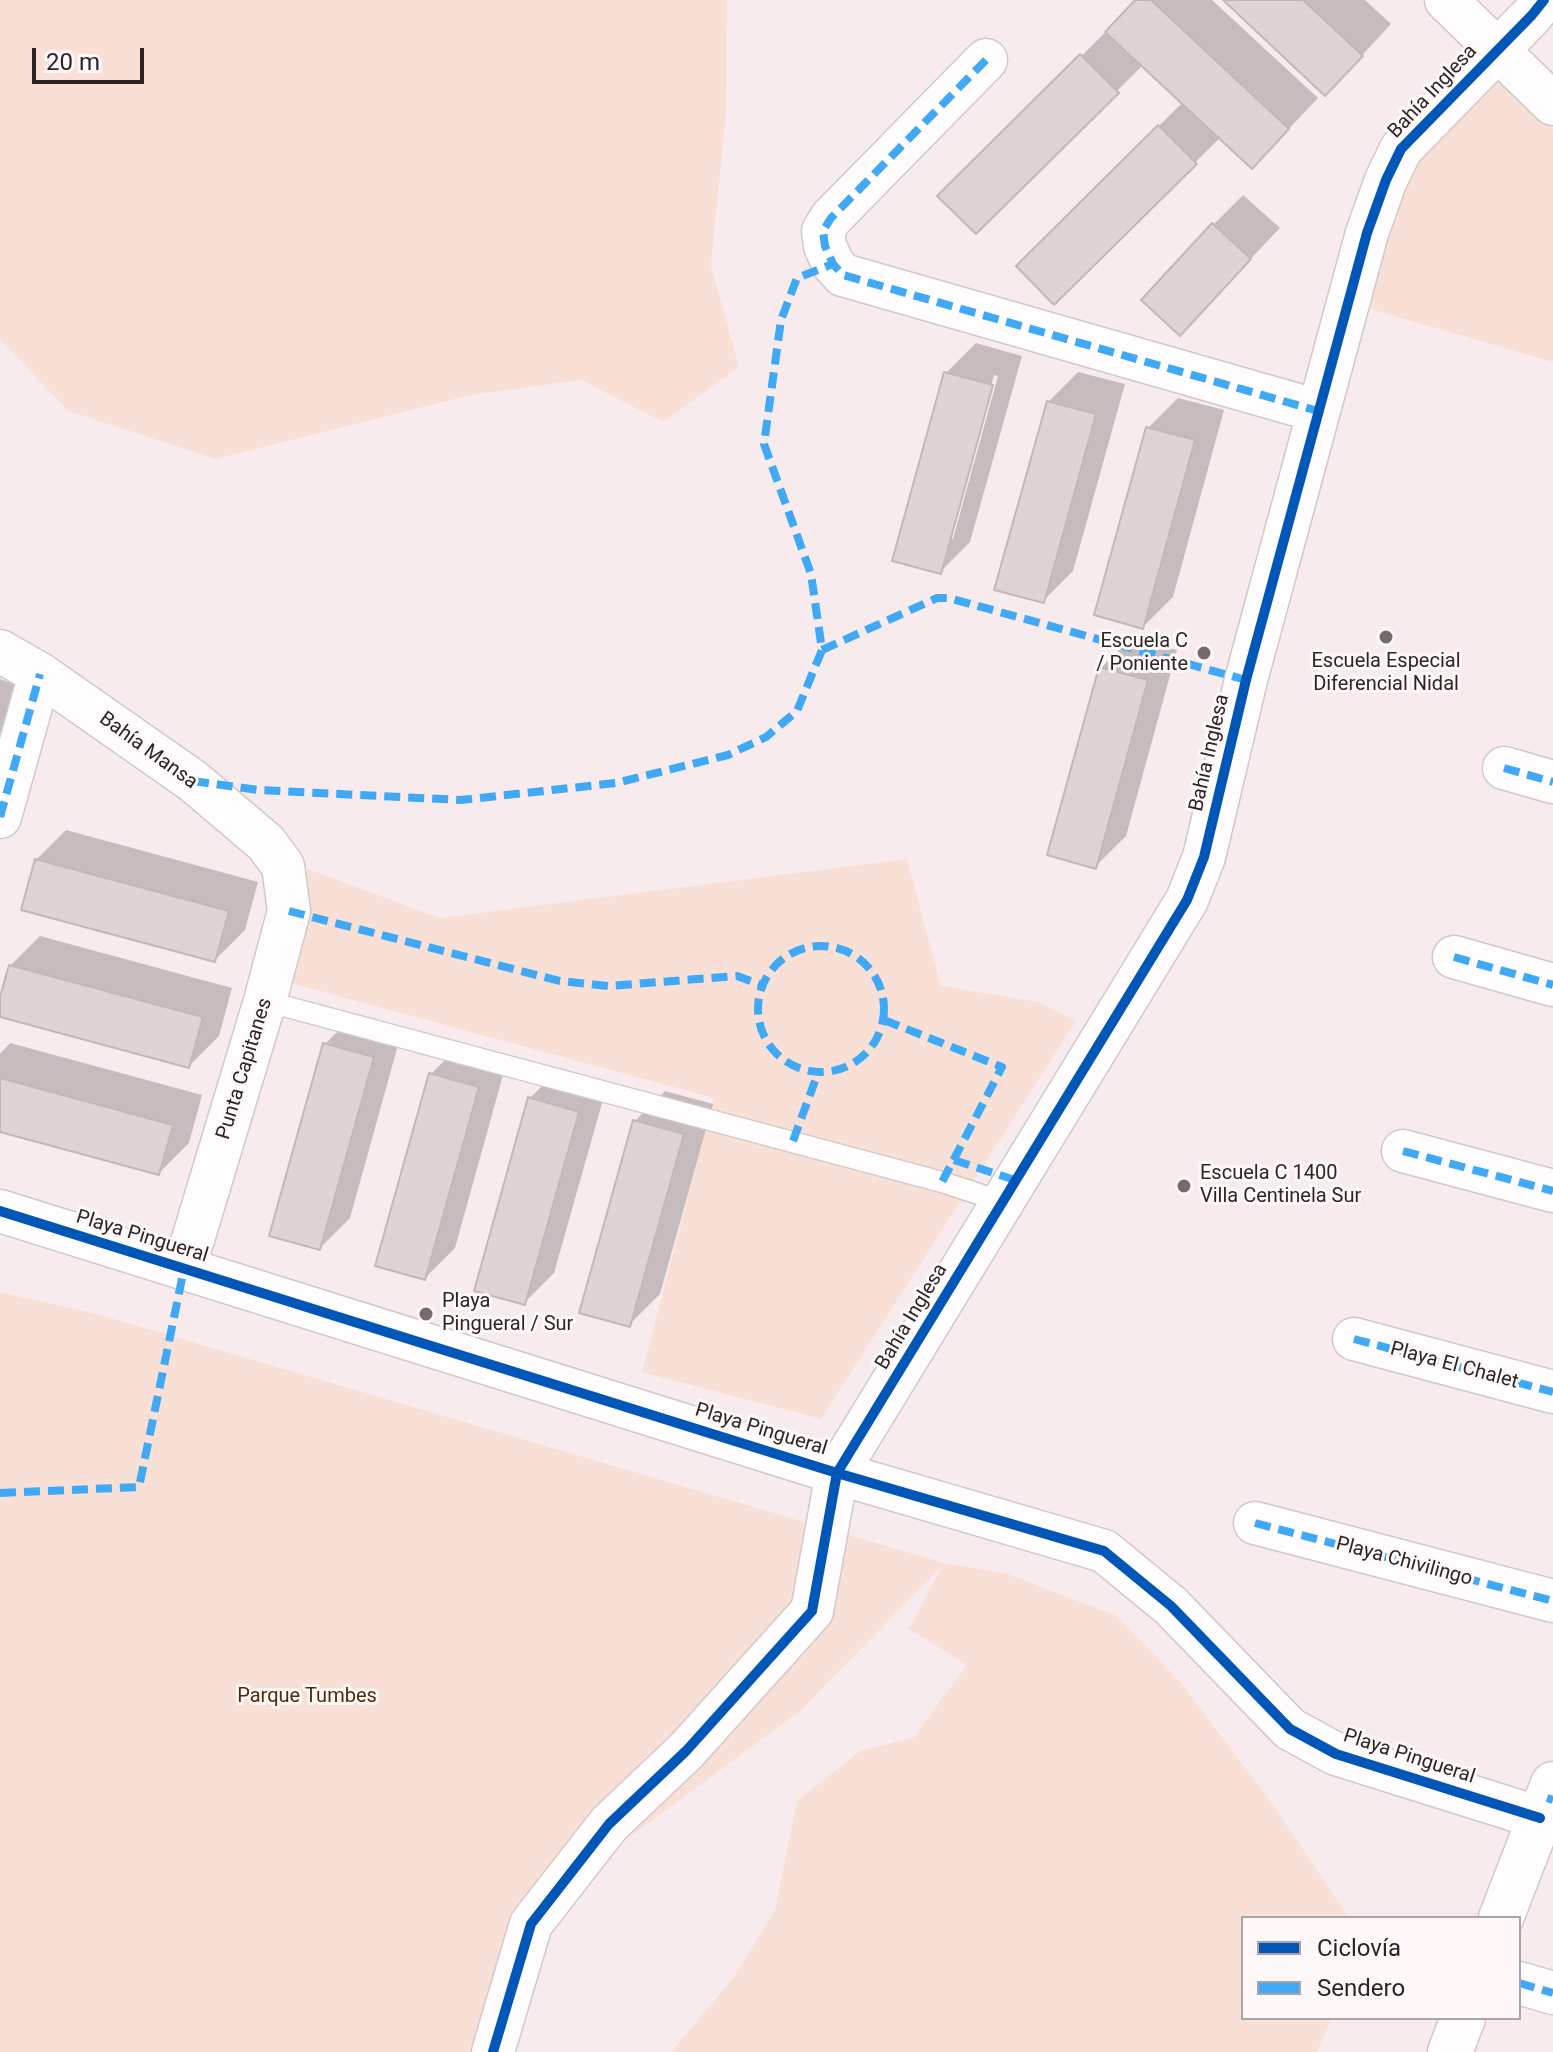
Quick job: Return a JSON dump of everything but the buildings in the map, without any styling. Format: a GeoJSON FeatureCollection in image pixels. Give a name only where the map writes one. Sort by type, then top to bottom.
{"type":"FeatureCollection","features":[{"type":"Feature","properties":{"kind":"street"},"geometry":{"type":"LineString","coordinates":[[1446,0],[1553,104]]}},
{"type":"Feature","properties":{"kind":"street","name":"Bahía Inglesa"},"geometry":{"type":"LineString","coordinates":[[837,1473],[1187,900],[1204,857],[1246,680],[1367,233],[1391,170],[1401,149],[1418,130],[1537,12]]}},
{"type":"Feature","properties":{"kind":"street"},"geometry":{"type":"LineString","coordinates":[[986,60],[831,218],[823,231],[825,246],[833,264],[843,275],[1318,411]]}},
{"type":"Feature","properties":{"kind":"street","name":"Bahía Mansa"},"geometry":{"type":"LineString","coordinates":[[0,651],[40,674],[193,781],[266,843],[283,866]]}},
{"type":"Feature","properties":{"kind":"street"},"geometry":{"type":"LineString","coordinates":[[0,817],[40,674]]}},
{"type":"Feature","properties":{"kind":"street"},"geometry":{"type":"LineString","coordinates":[[1504,768],[1553,782]]}},
{"type":"Feature","properties":{"kind":"street","name":"Punta Capitanes"},"geometry":{"type":"LineString","coordinates":[[184,1269],[289,911],[283,866]]}},
{"type":"Feature","properties":{"kind":"street"},"geometry":{"type":"LineString","coordinates":[[1454,957],[1553,985]]}},
{"type":"Feature","properties":{"kind":"street"},"geometry":{"type":"LineString","coordinates":[[1403,1151],[1553,1191]]}},
{"type":"Feature","properties":{"kind":"street","name":"Playa Pingueral"},"geometry":{"type":"LineString","coordinates":[[0,1211],[837,1473],[1104,1551],[1171,1606],[1290,1729],[1336,1754],[1548,1800]]}},
{"type":"Feature","properties":{"kind":"street","name":"Playa El Chalet"},"geometry":{"type":"LineString","coordinates":[[1354,1339],[1553,1392]]}},
{"type":"Feature","properties":{"kind":"street"},"geometry":{"type":"LineString","coordinates":[[493,2052],[531,1924],[609,1824],[686,1751],[812,1611],[837,1473]]}},
{"type":"Feature","properties":{"kind":"street","name":"Playa Chivilingo"},"geometry":{"type":"LineString","coordinates":[[1255,1523],[1553,1601]]}},
{"type":"Feature","properties":{"kind":"street"},"geometry":{"type":"LineString","coordinates":[[1502,1916],[1548,1800]]}},
{"type":"Feature","properties":{"kind":"street"},"geometry":{"type":"LineString","coordinates":[[1521,1984],[1553,1993]]}},
{"type":"Feature","properties":{"kind":"street"},"geometry":{"type":"LineString","coordinates":[[1450,2052],[1462,2020]]}},
{"type":"Feature","properties":{"kind":"lane"},"geometry":{"type":"LineString","coordinates":[[265,1001],[927,1178],[1003,1202]]}},
{"type":"Feature","properties":{"kind":"green space"},"geometry":{"type":"Polygon","coordinates":[[[0,0],[727,0],[726,111],[711,266],[739,367],[663,422],[581,380],[470,395],[216,459],[68,411],[0,339],[0,0]]]}},
{"type":"Feature","properties":{"kind":"green space"},"geometry":{"type":"Polygon","coordinates":[[[1492,68],[1553,129],[1553,362],[1356,305],[1406,152],[1492,68]]]}},
{"type":"Feature","properties":{"kind":"green space"},"geometry":{"type":"Polygon","coordinates":[[[907,859],[941,986],[1038,1002],[1076,1021],[821,1419],[642,1372],[714,1098],[279,980],[308,869],[440,918],[907,859]]]}},
{"type":"Feature","properties":{"kind":"green space","name":"Parque Tumbes"},"geometry":{"type":"Polygon","coordinates":[[[0,1292],[97,1314],[944,1563],[1005,1573],[1117,1616],[1182,1684],[1269,1799],[1348,1916],[1241,1916],[1241,2020],[1330,2020],[1317,2052],[671,2052],[734,1977],[775,1910],[797,1801],[860,1751],[913,1738],[967,1665],[909,1629],[942,1566],[801,1710],[522,1917],[489,2052],[0,2052],[0,1292]]]}},
{"type":"Feature","properties":{"kind":"marked path"},"geometry":{"type":"LineString","coordinates":[[986,60],[831,218],[823,231],[825,246],[833,264],[843,275],[1318,411]]}},
{"type":"Feature","properties":{"kind":"marked path"},"geometry":{"type":"LineString","coordinates":[[193,781],[258,790],[461,800],[616,783],[728,755],[766,737],[797,711],[822,650],[811,574],[764,444],[781,320],[797,278],[833,264]]}},
{"type":"Feature","properties":{"kind":"marked path"},"geometry":{"type":"LineString","coordinates":[[822,650],[937,598],[949,598],[1246,680]]}},
{"type":"Feature","properties":{"kind":"marked path"},"geometry":{"type":"LineString","coordinates":[[0,817],[40,674]]}},
{"type":"Feature","properties":{"kind":"marked path"},"geometry":{"type":"LineString","coordinates":[[1504,768],[1553,782]]}},
{"type":"Feature","properties":{"kind":"marked path"},"geometry":{"type":"LineString","coordinates":[[289,911],[560,981],[608,986],[737,976],[762,985]]}},
{"type":"Feature","properties":{"kind":"marked path"},"geometry":{"type":"LineString","coordinates":[[821,946],[845,951],[866,964],[879,985],[884,1009],[879,1033],[866,1054],[845,1067],[821,1072],[797,1067],[776,1054],[763,1033],[758,1009],[763,985],[776,964],[797,951],[821,946]]}},
{"type":"Feature","properties":{"kind":"marked path"},"geometry":{"type":"LineString","coordinates":[[1454,957],[1553,985]]}},
{"type":"Feature","properties":{"kind":"marked path"},"geometry":{"type":"LineString","coordinates":[[884,1020],[1002,1067],[942,1182]]}},
{"type":"Feature","properties":{"kind":"marked path"},"geometry":{"type":"LineString","coordinates":[[793,1141],[818,1073]]}},
{"type":"Feature","properties":{"kind":"marked path"},"geometry":{"type":"LineString","coordinates":[[1403,1151],[1553,1191]]}},
{"type":"Feature","properties":{"kind":"marked path"},"geometry":{"type":"LineString","coordinates":[[954,1160],[1015,1180]]}},
{"type":"Feature","properties":{"kind":"marked path"},"geometry":{"type":"LineString","coordinates":[[0,1493],[139,1487],[184,1269]]}},
{"type":"Feature","properties":{"kind":"marked path"},"geometry":{"type":"LineString","coordinates":[[1354,1339],[1553,1392]]}},
{"type":"Feature","properties":{"kind":"marked path"},"geometry":{"type":"LineString","coordinates":[[1255,1523],[1553,1601]]}},
{"type":"Feature","properties":{"kind":"marked path"},"geometry":{"type":"LineString","coordinates":[[1547,1798],[1553,1800]]}},
{"type":"Feature","properties":{"kind":"marked path"},"geometry":{"type":"LineString","coordinates":[[1521,1984],[1553,1993]]}},
{"type":"Feature","properties":{"kind":"cycle path"},"geometry":{"type":"LineString","coordinates":[[493,2052],[531,1924],[609,1824],[686,1751],[812,1611],[837,1473],[1187,900],[1204,857],[1246,680],[1367,233],[1386,180],[1401,149],[1544,0]]}},
{"type":"Feature","properties":{"kind":"cycle path"},"geometry":{"type":"LineString","coordinates":[[0,1211],[837,1473],[1104,1551],[1171,1606],[1290,1729],[1336,1754],[1540,1818]]}},
{"type":"Feature","properties":{"kind":"place","name":"Escuela Especial Diferencial Nidal"},"geometry":{"type":"Point","coordinates":[1386,637]}},
{"type":"Feature","properties":{"kind":"place","name":"Escuela C / Poniente"},"geometry":{"type":"Point","coordinates":[1204,653]}},
{"type":"Feature","properties":{"kind":"place","name":"Escuela C 1400 Villa Centinela Sur"},"geometry":{"type":"Point","coordinates":[1184,1186]}},
{"type":"Feature","properties":{"kind":"place","name":"Playa Pingueral / Sur"},"geometry":{"type":"Point","coordinates":[426,1314]}}]}
